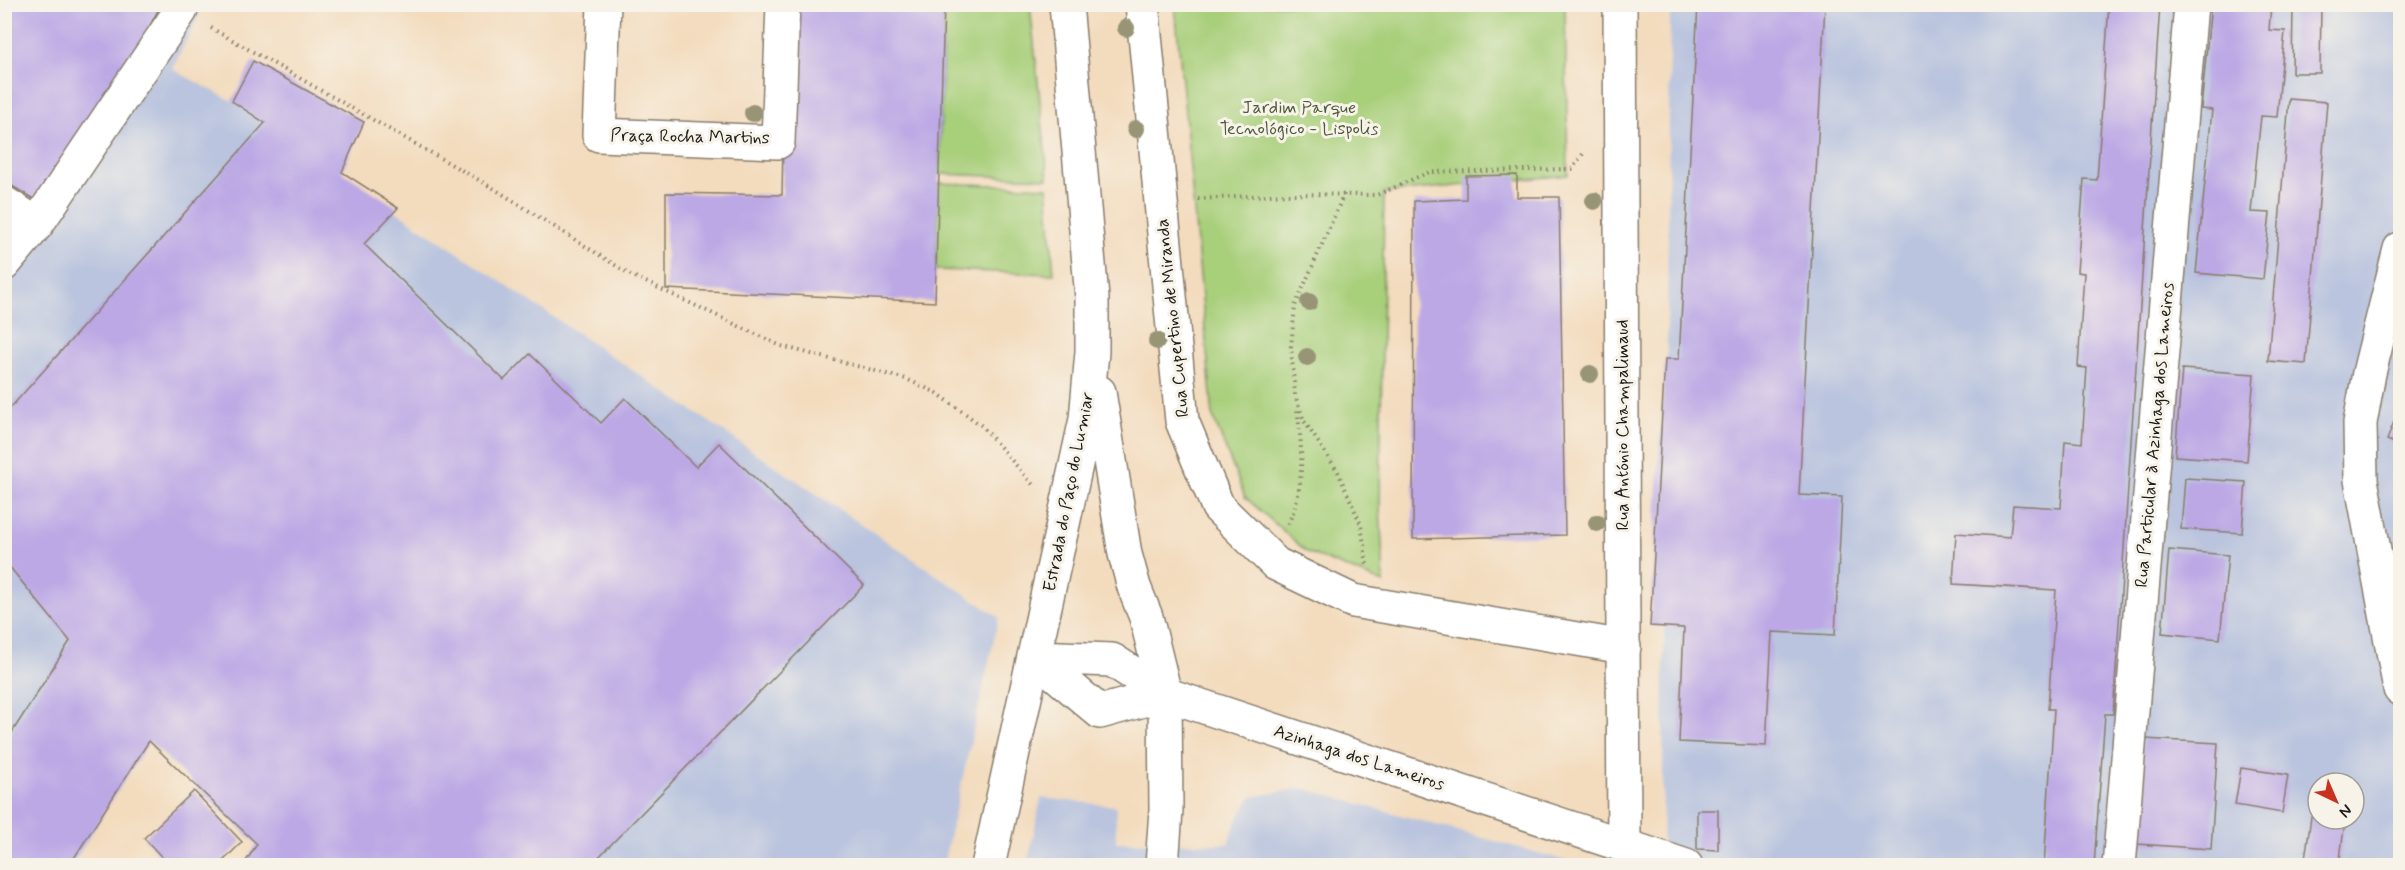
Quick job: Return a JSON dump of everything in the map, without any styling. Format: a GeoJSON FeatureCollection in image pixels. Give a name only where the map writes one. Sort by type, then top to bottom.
{"type":"FeatureCollection","features":[{"type":"Feature","properties":{"kind":"street","name":"Praça Rocha Martins"},"geometry":{"type":"LineString","coordinates":[[604,4],[599,135],[778,142],[783,4]]}},
{"type":"Feature","properties":{"kind":"street","name":"Estrada do Paço do Lumiar"},"geometry":{"type":"LineString","coordinates":[[988,866],[1086,419],[1092,352],[1092,298],[1066,4]]}},
{"type":"Feature","properties":{"kind":"street","name":"Rua Cupertino de Miranda"},"geometry":{"type":"LineString","coordinates":[[1142,4],[1182,421],[1218,507],[1276,564],[1353,601],[1624,647]]}},
{"type":"Feature","properties":{"kind":"street","name":"Rua António Champalimaud"},"geometry":{"type":"LineString","coordinates":[[1620,4],[1624,845]]}},
{"type":"Feature","properties":{"kind":"street","name":"Rua Particular à Azinhaga dos Lameiros"},"geometry":{"type":"LineString","coordinates":[[2119,866],[2191,4]]}},
{"type":"Feature","properties":{"kind":"street"},"geometry":{"type":"LineString","coordinates":[[4,264],[37,224],[181,10]]}},
{"type":"Feature","properties":{"kind":"street"},"geometry":{"type":"LineString","coordinates":[[4,202],[37,224]]}},
{"type":"Feature","properties":{"kind":"street"},"geometry":{"type":"LineString","coordinates":[[2400,249],[2369,373],[2360,423],[2361,480],[2400,689]]}},
{"type":"Feature","properties":{"kind":"street"},"geometry":{"type":"LineString","coordinates":[[1092,352],[1125,554],[1134,587],[1146,617],[1165,694],[1166,810],[1162,866]]}},
{"type":"Feature","properties":{"kind":"street"},"geometry":{"type":"LineString","coordinates":[[1035,657],[1100,712],[1165,694]]}},
{"type":"Feature","properties":{"kind":"street","name":"Azinhaga dos Lameiros"},"geometry":{"type":"LineString","coordinates":[[1035,657],[1112,660],[1165,694],[1686,866]]}},
{"type":"Feature","properties":{"kind":"path"},"geometry":{"type":"LineString","coordinates":[[181,10],[493,188],[631,275],[781,346],[906,379],[937,393],[982,426],[1064,521]]}},
{"type":"Feature","properties":{"kind":"path"},"geometry":{"type":"LineString","coordinates":[[1161,201],[1286,194],[1377,195],[1429,172],[1572,169]]}},
{"type":"Feature","properties":{"kind":"path"},"geometry":{"type":"LineString","coordinates":[[1270,558],[1290,520],[1303,459],[1291,347],[1295,306],[1344,194]]}},
{"type":"Feature","properties":{"kind":"path"},"geometry":{"type":"LineString","coordinates":[[1295,395],[1304,421],[1338,472],[1361,525],[1367,566],[1363,603]]}},
{"type":"Feature","properties":{"kind":"shaded area"},"geometry":{"type":"Polygon","coordinates":[[[5,5],[204,5],[172,69],[232,101],[999,617],[943,865],[244,865],[257,844],[149,741],[72,865],[5,866],[5,5]]]}},
{"type":"Feature","properties":{"kind":"shaded area"},"geometry":{"type":"Polygon","coordinates":[[[1670,5],[2400,5],[2400,865],[1662,866],[1670,5]]]}},
{"type":"Feature","properties":{"kind":"shaded area"},"geometry":{"type":"Polygon","coordinates":[[[1302,788],[1581,865],[1027,866],[1041,798],[1116,806],[1116,842],[1228,844],[1238,818],[1251,797],[1302,788]]]}},
{"type":"Feature","properties":{"kind":"green space"},"geometry":{"type":"Polygon","coordinates":[[[944,5],[1030,5],[1048,178],[939,174],[944,5]]]}},
{"type":"Feature","properties":{"kind":"green space","name":"Jardim Parque Tecnológico - Lispolis"},"geometry":{"type":"Polygon","coordinates":[[[1175,5],[1565,5],[1568,175],[1384,193],[1380,507],[1384,583],[1307,552],[1245,497],[1213,417],[1175,5]]]}},
{"type":"Feature","properties":{"kind":"green space"},"geometry":{"type":"Polygon","coordinates":[[[938,183],[1047,187],[1054,274],[936,270],[938,183]]]}},
{"type":"Feature","properties":{"kind":"building"},"geometry":{"type":"Polygon","coordinates":[[[4,4],[148,4],[158,10],[134,56],[35,200],[4,181],[4,4]]]}},
{"type":"Feature","properties":{"kind":"building"},"geometry":{"type":"Polygon","coordinates":[[[1698,4],[1825,4],[1799,495],[1842,497],[1835,635],[1772,632],[1766,746],[1679,742],[1684,628],[1650,626],[1665,359],[1679,359],[1698,4]]]}},
{"type":"Feature","properties":{"kind":"building"},"geometry":{"type":"Polygon","coordinates":[[[2109,4],[2160,4],[2113,714],[2105,714],[2094,866],[2044,866],[2054,709],[2048,709],[2056,590],[1953,584],[1956,533],[2010,537],[2013,505],[2061,508],[2065,441],[2082,443],[2087,368],[2078,367],[2084,273],[2077,272],[2084,179],[2097,180],[2109,4]]]}},
{"type":"Feature","properties":{"kind":"building"},"geometry":{"type":"Polygon","coordinates":[[[2211,4],[2271,4],[2269,30],[2285,31],[2277,117],[2261,116],[2251,212],[2270,213],[2263,279],[2196,273],[2212,110],[2201,109],[2211,4]]]}},
{"type":"Feature","properties":{"kind":"building"},"geometry":{"type":"Polygon","coordinates":[[[2293,4],[2321,4],[2320,73],[2292,73],[2293,4]]]}},
{"type":"Feature","properties":{"kind":"building"},"geometry":{"type":"Polygon","coordinates":[[[786,5],[944,5],[935,302],[666,289],[666,193],[782,195],[786,5]]]}},
{"type":"Feature","properties":{"kind":"building"},"geometry":{"type":"Polygon","coordinates":[[[253,61],[364,122],[342,172],[398,208],[364,244],[504,380],[530,354],[601,423],[625,398],[696,467],[719,443],[864,585],[590,866],[243,866],[257,844],[149,741],[69,866],[4,866],[4,745],[70,641],[4,560],[4,415],[265,123],[232,101],[253,61]]]}},
{"type":"Feature","properties":{"kind":"building"},"geometry":{"type":"Polygon","coordinates":[[[2289,99],[2327,102],[2306,364],[2268,361],[2289,99]]]}},
{"type":"Feature","properties":{"kind":"building"},"geometry":{"type":"Polygon","coordinates":[[[1517,175],[1517,197],[1559,197],[1565,535],[1413,539],[1414,201],[1466,199],[1466,176],[1517,175]]]}},
{"type":"Feature","properties":{"kind":"building"},"geometry":{"type":"Polygon","coordinates":[[[2182,369],[2254,374],[2247,461],[2175,456],[2182,369]]]}},
{"type":"Feature","properties":{"kind":"building"},"geometry":{"type":"Polygon","coordinates":[[[2400,406],[2400,445],[2387,440],[2400,406]]]}},
{"type":"Feature","properties":{"kind":"building"},"geometry":{"type":"Polygon","coordinates":[[[2185,478],[2246,482],[2242,533],[2181,529],[2185,478]]]}},
{"type":"Feature","properties":{"kind":"building"},"geometry":{"type":"Polygon","coordinates":[[[2169,550],[2228,555],[2220,639],[2162,633],[2169,550]]]}},
{"type":"Feature","properties":{"kind":"building"},"geometry":{"type":"Polygon","coordinates":[[[2144,739],[2218,743],[2211,849],[2137,844],[2144,739]]]}},
{"type":"Feature","properties":{"kind":"building"},"geometry":{"type":"Polygon","coordinates":[[[2241,768],[2288,775],[2282,813],[2235,805],[2241,768]]]}},
{"type":"Feature","properties":{"kind":"building"},"geometry":{"type":"Polygon","coordinates":[[[194,791],[242,842],[218,866],[170,866],[144,838],[194,791]]]}},
{"type":"Feature","properties":{"kind":"building"},"geometry":{"type":"Polygon","coordinates":[[[1697,810],[1718,810],[1718,850],[1697,849],[1697,810]]]}},
{"type":"Feature","properties":{"kind":"building"},"geometry":{"type":"Polygon","coordinates":[[[2309,831],[2344,831],[2339,866],[2304,866],[2309,831]]]}}]}
